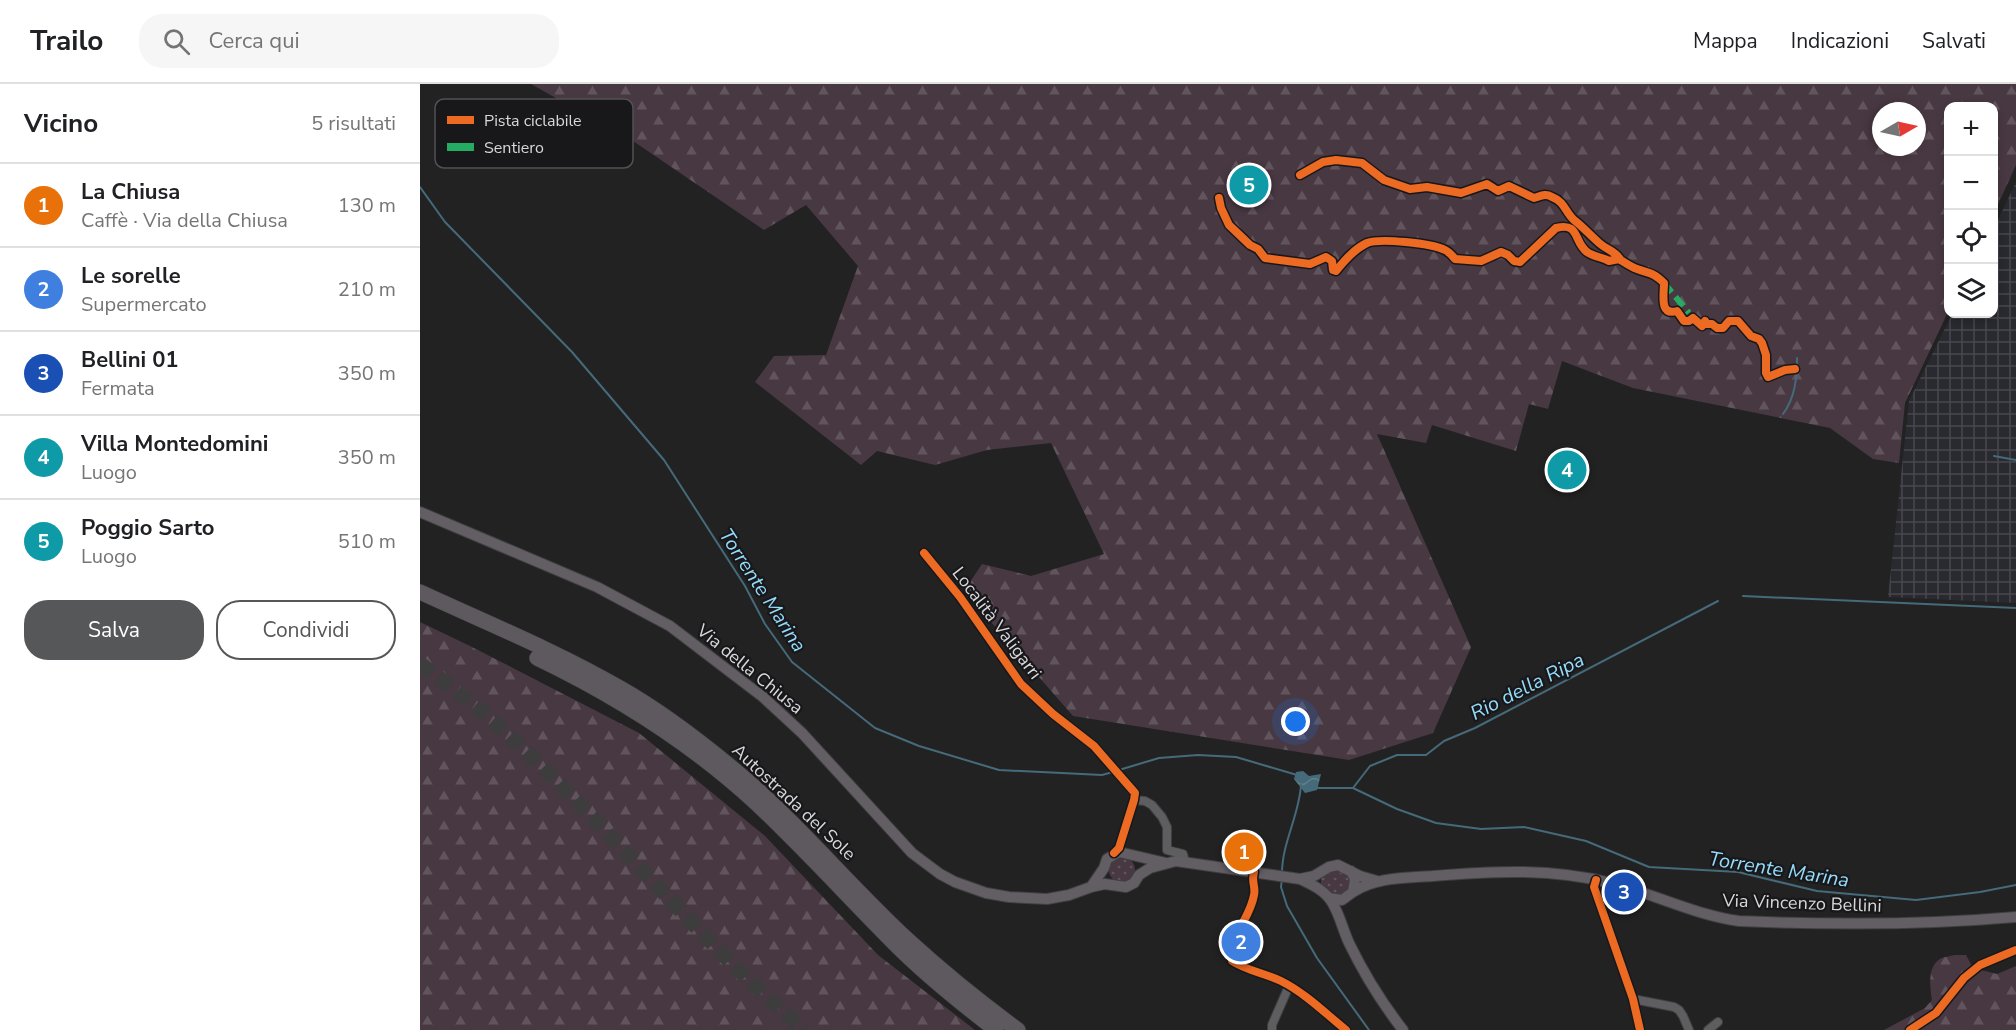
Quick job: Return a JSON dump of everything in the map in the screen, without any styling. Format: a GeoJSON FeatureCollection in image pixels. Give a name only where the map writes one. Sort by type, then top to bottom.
{"type":"FeatureCollection","features":[{"type":"Feature","properties":{"kind":"highway","name":"Autostrada del Sole"},"geometry":{"type":"LineString","coordinates":[[420,592],[458,615]]}},
{"type":"Feature","properties":{"kind":"highway","name":"Autostrada del Sole"},"geometry":{"type":"LineString","coordinates":[[420,603],[458,615],[584,669],[621,689],[755,802],[898,947],[996,1030]]}},
{"type":"Feature","properties":{"kind":"highway","name":"Autostrada del Sole"},"geometry":{"type":"LineString","coordinates":[[649,713],[732,767],[909,940],[978,1000],[1018,1030]]}},
{"type":"Feature","properties":{"kind":"main road","name":"Via della Chiusa"},"geometry":{"type":"LineString","coordinates":[[420,512],[597,587],[670,626],[763,697],[802,733],[912,854],[940,874],[986,893],[1009,897],[1047,898],[1112,884],[1125,887],[1134,883],[1139,875],[1150,868],[1167,863],[1185,862],[1297,878],[1314,876],[1338,865],[1351,871]]}},
{"type":"Feature","properties":{"kind":"main road","name":"Via della Chiusa"},"geometry":{"type":"LineString","coordinates":[[1114,853],[1130,854],[1167,863]]}},
{"type":"Feature","properties":{"kind":"main road"},"geometry":{"type":"LineString","coordinates":[[1091,887],[1104,868],[1107,859],[1114,853]]}},
{"type":"Feature","properties":{"kind":"main road"},"geometry":{"type":"LineString","coordinates":[[1130,854],[1140,866],[1139,875]]}},
{"type":"Feature","properties":{"kind":"main road"},"geometry":{"type":"LineString","coordinates":[[1104,868],[1106,878],[1112,884]]}},
{"type":"Feature","properties":{"kind":"main road"},"geometry":{"type":"LineString","coordinates":[[1326,870],[1320,882],[1325,895],[1334,904],[1350,946],[1365,974],[1385,1007],[1403,1030]]}},
{"type":"Feature","properties":{"kind":"main road","name":"Via Vincenzo Bellini"},"geometry":{"type":"LineString","coordinates":[[1349,895],[1377,881],[1511,870],[1548,872],[1596,880],[1710,916],[1739,921],[1924,923],[2016,917]]}},
{"type":"Feature","properties":{"kind":"main road"},"geometry":{"type":"LineString","coordinates":[[1342,925],[1355,879],[1351,871]]}},
{"type":"Feature","properties":{"kind":"main road","name":"Via Vincenzo Bellini"},"geometry":{"type":"LineString","coordinates":[[1351,871],[1377,881]]}},
{"type":"Feature","properties":{"kind":"main road","name":"Via della Chiusa"},"geometry":{"type":"LineString","coordinates":[[1297,878],[1337,901],[1349,895]]}},
{"type":"Feature","properties":{"kind":"street","name":"Località Valigarri"},"geometry":{"type":"LineString","coordinates":[[924,553],[960,597],[1021,684],[1102,754],[1135,793],[1134,800]]}},
{"type":"Feature","properties":{"kind":"street"},"geometry":{"type":"LineString","coordinates":[[1114,853],[1119,848],[1134,800],[1145,801],[1152,805],[1167,827],[1167,850],[1183,854],[1185,862]]}},
{"type":"Feature","properties":{"kind":"street"},"geometry":{"type":"LineString","coordinates":[[1122,839],[1130,854]]}},
{"type":"Feature","properties":{"kind":"street"},"geometry":{"type":"LineString","coordinates":[[1254,872],[1252,880],[1254,894],[1233,944],[1232,961],[1241,967],[1289,986],[1346,1030]]}},
{"type":"Feature","properties":{"kind":"street"},"geometry":{"type":"LineString","coordinates":[[1596,880],[1594,887],[1633,999],[1641,1030]]}},
{"type":"Feature","properties":{"kind":"street"},"geometry":{"type":"LineString","coordinates":[[1910,1030],[1936,1013],[1964,978],[1980,965],[2016,950]]}},
{"type":"Feature","properties":{"kind":"street"},"geometry":{"type":"LineString","coordinates":[[1272,1030],[1272,1025],[1289,986]]}},
{"type":"Feature","properties":{"kind":"street"},"geometry":{"type":"LineString","coordinates":[[1633,999],[1674,1007],[1679,1010],[1689,1030]]}},
{"type":"Feature","properties":{"kind":"street"},"geometry":{"type":"LineString","coordinates":[[1708,1030],[1718,1022]]}},
{"type":"Feature","properties":{"kind":"shaded area"},"geometry":{"type":"Polygon","coordinates":[[[2016,182],[2016,603],[1888,597],[1909,401],[1950,318],[1998,318],[1998,220],[2016,182]]]}},
{"type":"Feature","properties":{"kind":"green space"},"geometry":{"type":"Polygon","coordinates":[[[531,84],[2016,84],[2016,165],[1998,204],[1998,102],[1944,102],[1945,318],[1905,403],[1899,463],[1873,459],[1830,428],[1633,388],[1562,361],[1548,409],[1529,404],[1516,451],[1432,425],[1426,443],[1377,434],[1471,647],[1433,733],[1349,760],[1073,716],[964,591],[982,564],[1031,576],[1104,554],[1051,443],[987,450],[935,465],[877,451],[861,465],[755,382],[774,356],[826,355],[858,266],[806,205],[764,230],[633,141],[633,99],[558,99],[531,84]]]}},
{"type":"Feature","properties":{"kind":"green space"},"geometry":{"type":"Polygon","coordinates":[[[420,622],[639,733],[765,836],[878,955],[975,1030],[420,1030],[420,622]]]}},
{"type":"Feature","properties":{"kind":"green space"},"geometry":{"type":"Polygon","coordinates":[[[1122,857],[1131,861],[1135,870],[1131,879],[1122,883],[1113,879],[1109,870],[1113,861],[1122,857]]]}},
{"type":"Feature","properties":{"kind":"green space"},"geometry":{"type":"Polygon","coordinates":[[[1334,866],[1355,879],[1342,900],[1321,887],[1321,878],[1334,866]]]}},
{"type":"Feature","properties":{"kind":"green space"},"geometry":{"type":"Polygon","coordinates":[[[1954,955],[1966,955],[1973,968],[1997,974],[2016,966],[2016,1030],[1884,1030],[1925,1008],[1932,1000],[1930,978],[1933,967],[1940,959],[1954,955]]]}},
{"type":"Feature","properties":{"kind":"water"},"geometry":{"type":"Polygon","coordinates":[[[1303,771],[1309,776],[1321,774],[1317,790],[1305,793],[1294,779],[1296,772],[1303,771]]]}},
{"type":"Feature","properties":{"kind":"waterway","name":"Torrente Marina"},"geometry":{"type":"LineString","coordinates":[[420,187],[445,222],[572,352],[664,460],[745,586],[765,624],[792,662],[875,728],[919,746],[999,770],[1102,775],[1113,772]]}},
{"type":"Feature","properties":{"kind":"waterway"},"geometry":{"type":"LineString","coordinates":[[1783,414],[1794,388],[1797,358]]}},
{"type":"Feature","properties":{"kind":"waterway"},"geometry":{"type":"LineString","coordinates":[[1994,456],[2016,460]]}},
{"type":"Feature","properties":{"kind":"waterway","name":"Rio della Ripa"},"geometry":{"type":"LineString","coordinates":[[1743,596],[2016,608]]}},
{"type":"Feature","properties":{"kind":"waterway","name":"Rio della Ripa"},"geometry":{"type":"LineString","coordinates":[[1353,788],[1370,766],[1397,755],[1426,755],[1444,741],[1475,728],[1718,601]]}},
{"type":"Feature","properties":{"kind":"waterway","name":"Torrente Marina"},"geometry":{"type":"LineString","coordinates":[[1119,770],[1159,758],[1198,755],[1236,757],[1297,775]]}},
{"type":"Feature","properties":{"kind":"waterway"},"geometry":{"type":"LineString","coordinates":[[1282,873],[1301,785]]}},
{"type":"Feature","properties":{"kind":"waterway","name":"Torrente Marina"},"geometry":{"type":"LineString","coordinates":[[1315,785],[1318,788],[1353,788],[1397,809],[1436,823],[1481,829],[1524,827],[1586,841],[1649,867],[1738,872],[1817,891],[1916,900],[2016,885]]}},
{"type":"Feature","properties":{"kind":"waterway"},"geometry":{"type":"LineString","coordinates":[[1282,879],[1281,887],[1287,906],[1317,958],[1369,1030]]}},
{"type":"Feature","properties":{"kind":"tunnel"},"geometry":{"type":"LineString","coordinates":[[420,664],[473,704],[523,748],[708,939],[804,1030]]}},
{"type":"Feature","properties":{"kind":"marked path"},"geometry":{"type":"LineString","coordinates":[[1664,283],[1689,313]]}},
{"type":"Feature","properties":{"kind":"cycle path"},"geometry":{"type":"LineString","coordinates":[[1300,175],[1323,162],[1336,160],[1362,163],[1384,180],[1410,189],[1427,187],[1461,193],[1487,184],[1498,191],[1509,186],[1534,198],[1547,195],[1560,202],[1574,220],[1620,259]]}},
{"type":"Feature","properties":{"kind":"cycle path"},"geometry":{"type":"LineString","coordinates":[[1219,198],[1229,225],[1250,245],[1258,249],[1265,258],[1310,264],[1326,257],[1332,261],[1333,270],[1336,271],[1362,246],[1383,241],[1418,243],[1438,247],[1455,259],[1481,261],[1501,252],[1514,261],[1520,262],[1556,228],[1569,228],[1573,230],[1583,248],[1590,254],[1609,261],[1619,259],[1660,279],[1664,283],[1665,308],[1671,312],[1677,311],[1684,321],[1693,318],[1702,326],[1705,321],[1717,328],[1723,328],[1729,321],[1738,321],[1751,336],[1762,343],[1766,355],[1768,377],[1785,370],[1795,369]]}},
{"type":"Feature","properties":{"kind":"cycle path"},"geometry":{"type":"LineString","coordinates":[[924,553],[960,597],[1021,684],[1053,714],[1094,746],[1135,793],[1119,848],[1114,853]]}},
{"type":"Feature","properties":{"kind":"cycle path"},"geometry":{"type":"LineString","coordinates":[[1254,872],[1252,904],[1234,943],[1232,961],[1290,986],[1307,997],[1346,1030]]}},
{"type":"Feature","properties":{"kind":"cycle path"},"geometry":{"type":"LineString","coordinates":[[1596,880],[1594,887],[1633,999],[1640,1030]]}},
{"type":"Feature","properties":{"kind":"cycle path"},"geometry":{"type":"LineString","coordinates":[[1910,1030],[1936,1013],[1964,978],[1980,965],[2016,950]]}},
{"type":"Feature","properties":{"kind":"place","name":"Poggio Sarto"},"geometry":{"type":"Point","coordinates":[1249,185]}},
{"type":"Feature","properties":{"kind":"place","name":"Villa Montedomini"},"geometry":{"type":"Point","coordinates":[1567,470]}},
{"type":"Feature","properties":{"kind":"place","name":"La Chiusa"},"geometry":{"type":"Point","coordinates":[1244,852]}},
{"type":"Feature","properties":{"kind":"place","name":"Bellini 01"},"geometry":{"type":"Point","coordinates":[1624,892]}},
{"type":"Feature","properties":{"kind":"place","name":"Le sorelle"},"geometry":{"type":"Point","coordinates":[1241,942]}}]}
